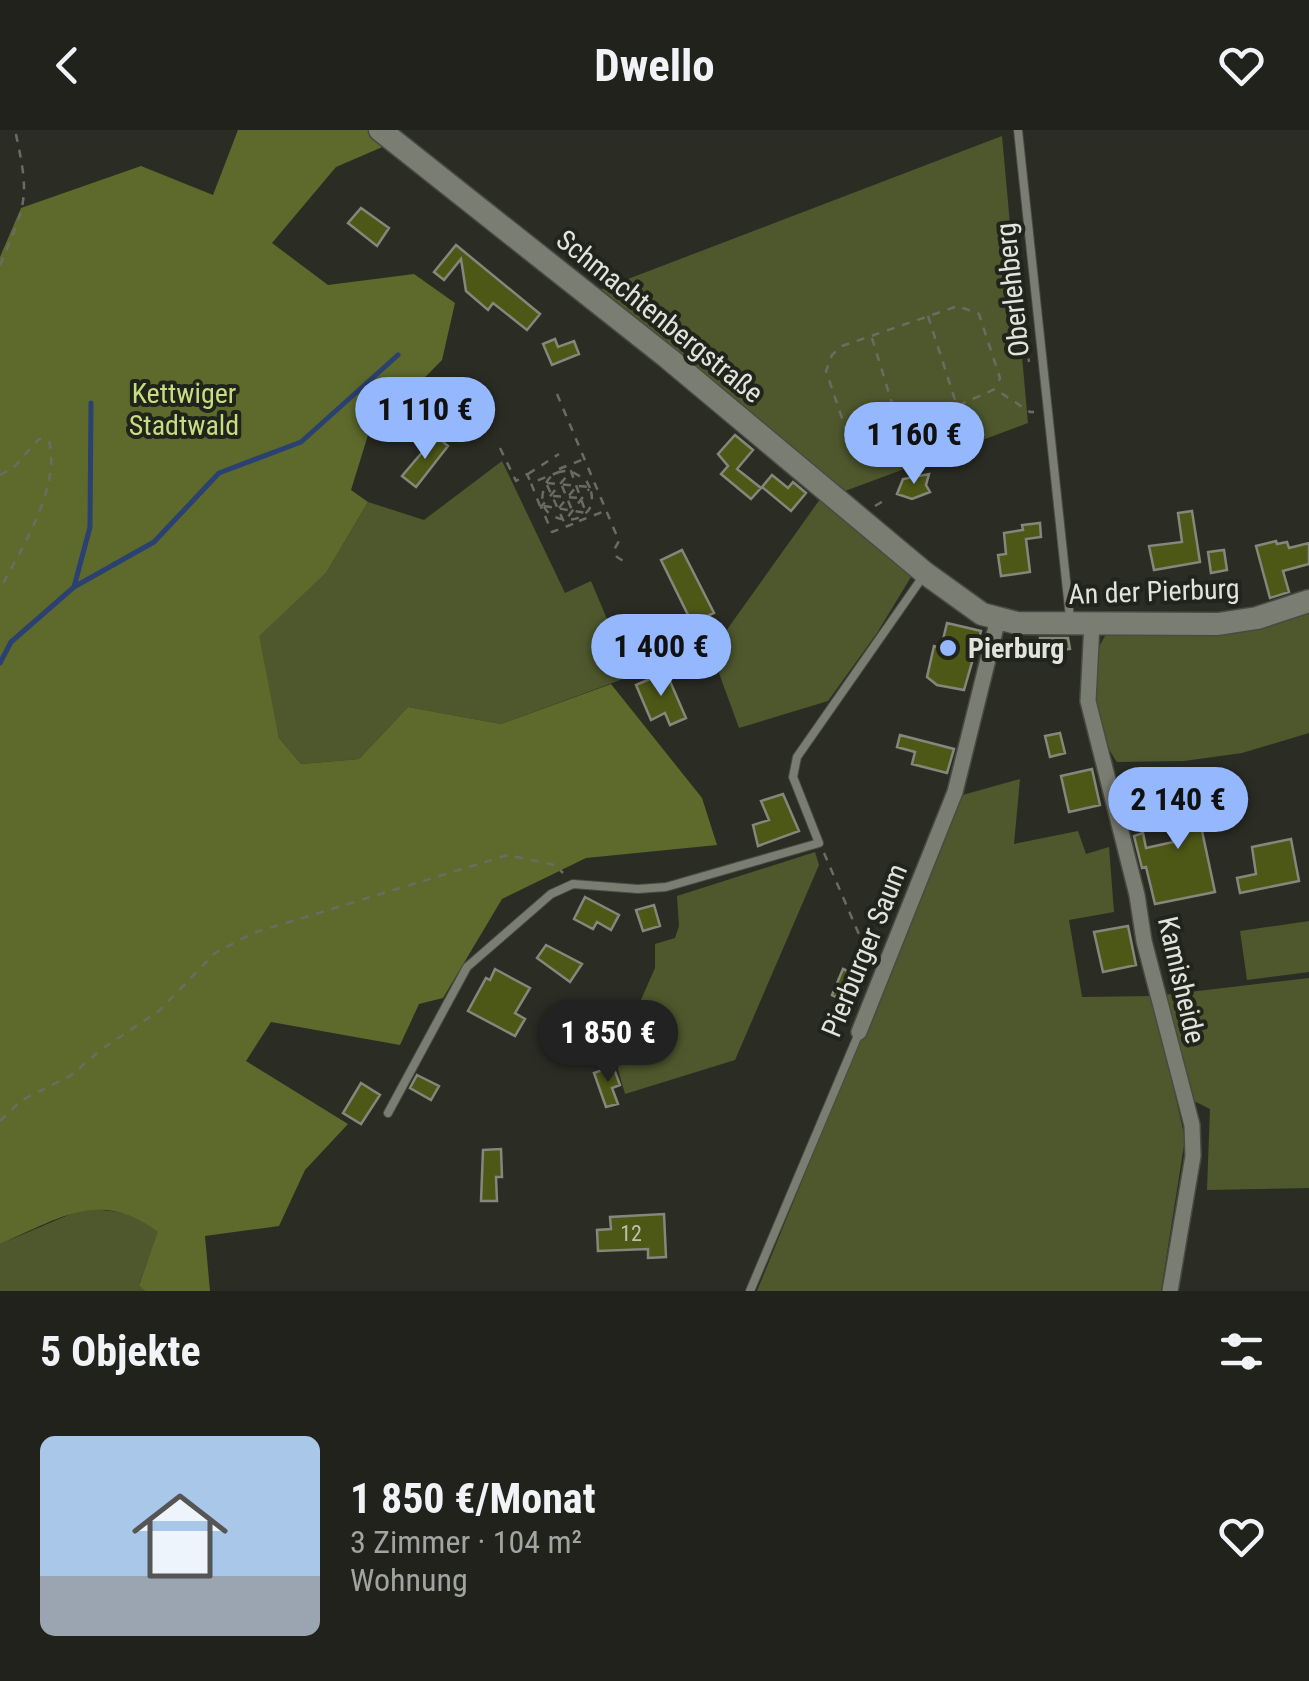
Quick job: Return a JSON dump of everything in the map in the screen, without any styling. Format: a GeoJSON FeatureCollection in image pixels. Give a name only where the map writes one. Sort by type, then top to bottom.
{"type":"FeatureCollection","features":[{"type":"Feature","properties":{"kind":"street","name":"Schmachtenbergstraße"},"geometry":{"type":"LineString","coordinates":[[380,130],[668,358],[925,573],[962,602],[998,619]]}},
{"type":"Feature","properties":{"kind":"street","name":"An der Pierburg"},"geometry":{"type":"LineString","coordinates":[[998,619],[1017,623],[1218,624],[1257,618],[1309,601]]}},
{"type":"Feature","properties":{"kind":"street","name":"Pierburger Saum"},"geometry":{"type":"LineString","coordinates":[[859,1032],[955,792],[998,619]]}},
{"type":"Feature","properties":{"kind":"street","name":"Kamisheide"},"geometry":{"type":"LineString","coordinates":[[1082,623],[1088,702],[1192,1125],[1193,1156],[1170,1291]]}},
{"type":"Feature","properties":{"kind":"lane","name":"Oberlehberg"},"geometry":{"type":"LineString","coordinates":[[1018,130],[1039,337],[1082,623]]}},
{"type":"Feature","properties":{"kind":"lane"},"geometry":{"type":"LineString","coordinates":[[388,1113],[467,967],[552,894],[573,884],[666,886],[819,843],[793,776],[797,758],[925,573]]}},
{"type":"Feature","properties":{"kind":"lane","name":"Pierburger Saum"},"geometry":{"type":"LineString","coordinates":[[750,1291],[859,1032]]}},
{"type":"Feature","properties":{"kind":"path"},"geometry":{"type":"LineString","coordinates":[[0,266],[24,209],[27,183],[15,130]]}},
{"type":"Feature","properties":{"kind":"path"},"geometry":{"type":"LineString","coordinates":[[958,306],[972,308],[979,314],[1000,378],[995,389],[868,438],[845,428],[826,371],[832,355],[842,346],[928,316],[958,306]]}},
{"type":"Feature","properties":{"kind":"path"},"geometry":{"type":"LineString","coordinates":[[928,316],[957,406]]}},
{"type":"Feature","properties":{"kind":"path"},"geometry":{"type":"LineString","coordinates":[[872,336],[899,427]]}},
{"type":"Feature","properties":{"kind":"path"},"geometry":{"type":"LineString","coordinates":[[995,389],[1030,412],[1050,410]]}},
{"type":"Feature","properties":{"kind":"path"},"geometry":{"type":"LineString","coordinates":[[557,394],[619,540],[614,550],[628,564]]}},
{"type":"Feature","properties":{"kind":"path"},"geometry":{"type":"LineString","coordinates":[[0,474],[12,468],[40,440],[49,441],[46,493],[0,589]]}},
{"type":"Feature","properties":{"kind":"path"},"geometry":{"type":"LineString","coordinates":[[500,448],[516,481],[559,454]]}},
{"type":"Feature","properties":{"kind":"path"},"geometry":{"type":"LineString","coordinates":[[531,483],[584,459]]}},
{"type":"Feature","properties":{"kind":"path"},"geometry":{"type":"LineString","coordinates":[[558,471],[571,471],[593,486],[592,504],[577,520],[564,522],[553,518],[542,507],[546,482],[558,471]]}},
{"type":"Feature","properties":{"kind":"path"},"geometry":{"type":"LineString","coordinates":[[542,507],[571,471]]}},
{"type":"Feature","properties":{"kind":"path"},"geometry":{"type":"LineString","coordinates":[[571,471],[586,513]]}},
{"type":"Feature","properties":{"kind":"path"},"geometry":{"type":"LineString","coordinates":[[527,474],[552,532],[606,511]]}},
{"type":"Feature","properties":{"kind":"path"},"geometry":{"type":"LineString","coordinates":[[546,482],[593,486]]}},
{"type":"Feature","properties":{"kind":"path"},"geometry":{"type":"LineString","coordinates":[[546,482],[564,522]]}},
{"type":"Feature","properties":{"kind":"path"},"geometry":{"type":"LineString","coordinates":[[561,484],[572,511]]}},
{"type":"Feature","properties":{"kind":"path"},"geometry":{"type":"LineString","coordinates":[[558,509],[576,486]]}},
{"type":"Feature","properties":{"kind":"path"},"geometry":{"type":"LineString","coordinates":[[564,522],[593,486]]}},
{"type":"Feature","properties":{"kind":"path"},"geometry":{"type":"LineString","coordinates":[[552,496],[581,498]]}},
{"type":"Feature","properties":{"kind":"path"},"geometry":{"type":"LineString","coordinates":[[542,507],[586,513]]}},
{"type":"Feature","properties":{"kind":"path"},"geometry":{"type":"LineString","coordinates":[[819,843],[864,946],[885,964]]}},
{"type":"Feature","properties":{"kind":"path"},"geometry":{"type":"LineString","coordinates":[[0,1121],[22,1100],[70,1076],[160,1010],[215,952],[252,933],[508,855],[555,866],[573,884]]}},
{"type":"Feature","properties":{"kind":"green space","name":"Kettwiger Stadtwald"},"geometry":{"type":"Polygon","coordinates":[[[238,130],[371,130],[387,145],[336,167],[272,243],[328,285],[414,274],[455,303],[442,360],[368,435],[351,490],[368,502],[326,573],[259,636],[279,738],[301,764],[359,759],[408,707],[501,724],[611,684],[702,798],[717,845],[586,858],[502,899],[443,998],[419,1004],[400,1045],[271,1022],[246,1061],[348,1124],[305,1170],[279,1226],[205,1236],[210,1291],[145,1291],[139,1285],[158,1232],[117,1212],[79,1212],[0,1244],[0,257],[21,208],[141,166],[213,195],[238,130]]]}},
{"type":"Feature","properties":{"kind":"green space"},"geometry":{"type":"Polygon","coordinates":[[[1002,136],[1028,423],[837,494],[594,292],[1002,136]]]}},
{"type":"Feature","properties":{"kind":"green space"},"geometry":{"type":"Polygon","coordinates":[[[502,461],[565,593],[591,581],[631,676],[501,724],[408,707],[359,759],[301,764],[279,738],[258,636],[326,573],[368,502],[424,520],[502,461]]]}},
{"type":"Feature","properties":{"kind":"green space"},"geometry":{"type":"Polygon","coordinates":[[[823,495],[914,572],[877,633],[828,701],[739,728],[708,643],[726,631],[823,495]]]}},
{"type":"Feature","properties":{"kind":"green space"},"geometry":{"type":"Polygon","coordinates":[[[1309,609],[1309,733],[1242,753],[1184,761],[1117,762],[1102,733],[1094,697],[1095,662],[1108,632],[1309,609]]]}},
{"type":"Feature","properties":{"kind":"green space"},"geometry":{"type":"Polygon","coordinates":[[[1020,779],[1014,844],[1078,831],[1086,854],[1109,847],[1114,912],[1069,920],[1082,997],[1153,996],[1185,1139],[1161,1291],[757,1291],[959,796],[1020,779]]]}},
{"type":"Feature","properties":{"kind":"green space"},"geometry":{"type":"Polygon","coordinates":[[[815,852],[819,865],[735,1060],[625,1094],[615,1059],[655,968],[655,944],[675,938],[679,926],[677,896],[815,852]]]}},
{"type":"Feature","properties":{"kind":"green space"},"geometry":{"type":"Polygon","coordinates":[[[1309,921],[1309,972],[1247,980],[1240,931],[1309,921]]]}},
{"type":"Feature","properties":{"kind":"green space"},"geometry":{"type":"Polygon","coordinates":[[[1309,978],[1309,1188],[1207,1190],[1210,1109],[1190,1099],[1164,995],[1309,978]]]}},
{"type":"Feature","properties":{"kind":"green space"},"geometry":{"type":"Polygon","coordinates":[[[85,1208],[135,1214],[159,1232],[139,1284],[145,1291],[0,1291],[0,1244],[85,1208]]]}},
{"type":"Feature","properties":{"kind":"building"},"geometry":{"type":"Polygon","coordinates":[[[361,208],[389,228],[377,246],[348,223],[361,208]]]}},
{"type":"Feature","properties":{"kind":"building"},"geometry":{"type":"Polygon","coordinates":[[[456,245],[540,314],[527,330],[493,303],[488,310],[466,291],[461,259],[444,280],[434,272],[456,245]]]}},
{"type":"Feature","properties":{"kind":"building"},"geometry":{"type":"Polygon","coordinates":[[[555,339],[558,347],[574,341],[579,354],[552,365],[543,344],[555,339]]]}},
{"type":"Feature","properties":{"kind":"building"},"geometry":{"type":"Polygon","coordinates":[[[735,435],[753,450],[737,469],[761,488],[751,499],[721,474],[728,466],[718,454],[735,435]]]}},
{"type":"Feature","properties":{"kind":"building"},"geometry":{"type":"Polygon","coordinates":[[[436,436],[448,446],[416,487],[402,476],[436,436]]]}},
{"type":"Feature","properties":{"kind":"building"},"geometry":{"type":"Polygon","coordinates":[[[929,474],[926,485],[930,492],[912,499],[897,494],[903,479],[929,474]]]}},
{"type":"Feature","properties":{"kind":"building"},"geometry":{"type":"Polygon","coordinates":[[[772,475],[788,488],[793,482],[806,493],[791,511],[762,487],[772,475]]]}},
{"type":"Feature","properties":{"kind":"building"},"geometry":{"type":"Polygon","coordinates":[[[1192,511],[1200,562],[1154,570],[1149,546],[1182,542],[1178,513],[1192,511]]]}},
{"type":"Feature","properties":{"kind":"building"},"geometry":{"type":"Polygon","coordinates":[[[1040,523],[1041,537],[1026,539],[1030,572],[1001,576],[998,555],[1006,554],[1004,533],[1040,523]]]}},
{"type":"Feature","properties":{"kind":"building"},"geometry":{"type":"Polygon","coordinates":[[[1287,542],[1289,548],[1309,543],[1309,564],[1283,571],[1289,592],[1270,598],[1256,546],[1287,542]]]}},
{"type":"Feature","properties":{"kind":"building"},"geometry":{"type":"Polygon","coordinates":[[[682,550],[714,613],[692,623],[661,560],[682,550]]]}},
{"type":"Feature","properties":{"kind":"building"},"geometry":{"type":"Polygon","coordinates":[[[1224,550],[1227,570],[1211,573],[1208,552],[1224,550]]]}},
{"type":"Feature","properties":{"kind":"building"},"geometry":{"type":"Polygon","coordinates":[[[947,623],[981,631],[964,690],[937,685],[927,677],[934,646],[941,648],[947,623]]]}},
{"type":"Feature","properties":{"kind":"building"},"geometry":{"type":"Polygon","coordinates":[[[1040,638],[1068,638],[1070,649],[1042,652],[1040,638]]]}},
{"type":"Feature","properties":{"kind":"building"},"geometry":{"type":"Polygon","coordinates":[[[666,672],[686,718],[670,725],[665,713],[651,720],[636,685],[666,672]]]}},
{"type":"Feature","properties":{"kind":"building"},"geometry":{"type":"Polygon","coordinates":[[[1060,733],[1065,753],[1050,757],[1045,736],[1060,733]]]}},
{"type":"Feature","properties":{"kind":"building"},"geometry":{"type":"Polygon","coordinates":[[[900,735],[954,749],[947,773],[912,764],[915,752],[897,747],[900,735]]]}},
{"type":"Feature","properties":{"kind":"building"},"geometry":{"type":"Polygon","coordinates":[[[1092,769],[1100,805],[1069,812],[1061,776],[1092,769]]]}},
{"type":"Feature","properties":{"kind":"building"},"geometry":{"type":"Polygon","coordinates":[[[1192,784],[1215,892],[1155,904],[1134,836],[1143,833],[1146,848],[1173,842],[1162,790],[1192,784]]]}},
{"type":"Feature","properties":{"kind":"building"},"geometry":{"type":"Polygon","coordinates":[[[783,794],[799,831],[758,846],[753,825],[769,820],[761,801],[783,794]]]}},
{"type":"Feature","properties":{"kind":"building"},"geometry":{"type":"Polygon","coordinates":[[[1291,839],[1299,881],[1240,893],[1237,878],[1256,874],[1252,847],[1291,839]]]}},
{"type":"Feature","properties":{"kind":"building"},"geometry":{"type":"Polygon","coordinates":[[[585,897],[619,915],[611,930],[597,922],[593,929],[574,919],[585,897]]]}},
{"type":"Feature","properties":{"kind":"building"},"geometry":{"type":"Polygon","coordinates":[[[654,905],[660,926],[643,931],[636,910],[654,905]]]}},
{"type":"Feature","properties":{"kind":"building"},"geometry":{"type":"Polygon","coordinates":[[[1128,926],[1136,965],[1103,972],[1094,932],[1128,926]]]}},
{"type":"Feature","properties":{"kind":"building"},"geometry":{"type":"Polygon","coordinates":[[[546,945],[582,964],[570,982],[537,958],[546,945]]]}},
{"type":"Feature","properties":{"kind":"building"},"geometry":{"type":"Polygon","coordinates":[[[495,969],[530,988],[515,1013],[525,1019],[515,1036],[468,1011],[495,969]]]}},
{"type":"Feature","properties":{"kind":"building"},"geometry":{"type":"Polygon","coordinates":[[[843,969],[864,978],[852,1004],[832,995],[843,969]]]}},
{"type":"Feature","properties":{"kind":"building"},"geometry":{"type":"Polygon","coordinates":[[[613,1066],[620,1085],[612,1088],[618,1104],[606,1107],[594,1073],[613,1066]]]}},
{"type":"Feature","properties":{"kind":"building"},"geometry":{"type":"Polygon","coordinates":[[[417,1075],[439,1086],[431,1100],[410,1088],[417,1075]]]}},
{"type":"Feature","properties":{"kind":"building"},"geometry":{"type":"Polygon","coordinates":[[[361,1083],[380,1095],[361,1124],[343,1113],[361,1083]]]}},
{"type":"Feature","properties":{"kind":"building"},"geometry":{"type":"Polygon","coordinates":[[[501,1149],[502,1177],[496,1177],[497,1201],[481,1201],[483,1150],[501,1149]]]}},
{"type":"Feature","properties":{"kind":"building"},"geometry":{"type":"Polygon","coordinates":[[[664,1214],[666,1257],[648,1258],[648,1249],[598,1251],[597,1230],[611,1229],[610,1217],[664,1214]]]}},
{"type":"Feature","properties":{"kind":"waterway"},"geometry":{"type":"LineString","coordinates":[[0,663],[11,642],[74,587],[154,542],[219,473],[301,442],[398,355]]}},
{"type":"Feature","properties":{"kind":"waterway"},"geometry":{"type":"LineString","coordinates":[[74,587],[90,527],[91,403]]}},
{"type":"Feature","properties":{"kind":"place","name":"Pierburg"},"geometry":{"type":"Point","coordinates":[948,648]}}]}
